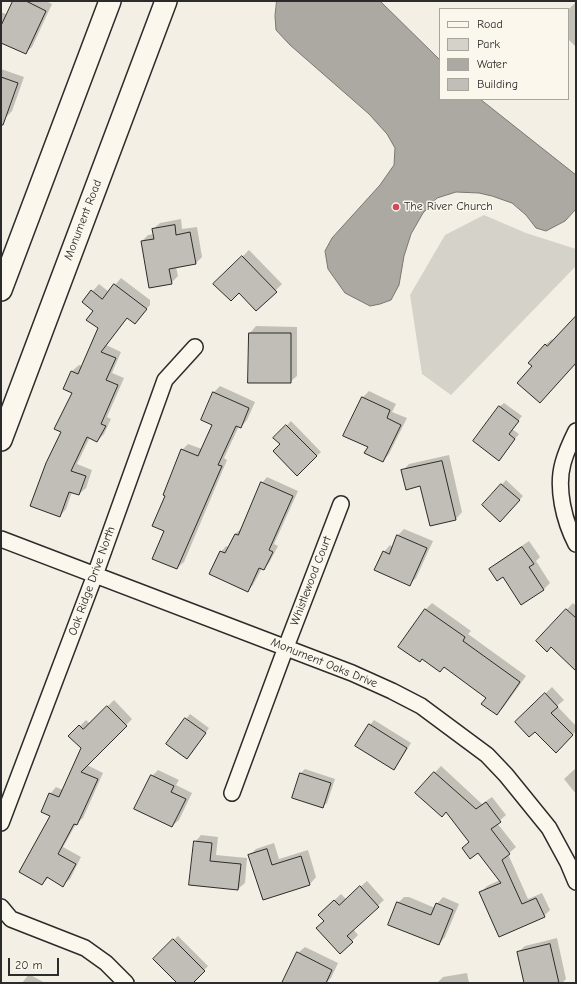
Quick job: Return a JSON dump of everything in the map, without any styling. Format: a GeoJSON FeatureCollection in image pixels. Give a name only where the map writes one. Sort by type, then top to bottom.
{"type":"FeatureCollection","features":[{"type":"Feature","properties":{"kind":"main road"},"geometry":{"type":"LineString","coordinates":[[1,290],[110,1]]}},
{"type":"Feature","properties":{"kind":"main road","name":"Monument Road"},"geometry":{"type":"LineString","coordinates":[[1,440],[166,1]]}},
{"type":"Feature","properties":{"kind":"street","name":"Oak Ridge Drive North"},"geometry":{"type":"LineString","coordinates":[[1,823],[166,380],[195,347]]}},
{"type":"Feature","properties":{"kind":"street"},"geometry":{"type":"LineString","coordinates":[[576,431],[563,464],[560,492],[566,517],[576,544]]}},
{"type":"Feature","properties":{"kind":"street","name":"Whistlewood Court"},"geometry":{"type":"LineString","coordinates":[[232,793],[341,504]]}},
{"type":"Feature","properties":{"kind":"street","name":"Monument Oaks Drive"},"geometry":{"type":"LineString","coordinates":[[1,539],[286,647],[392,691],[421,706],[487,755],[506,776],[549,828],[568,863],[576,882]]}},
{"type":"Feature","properties":{"kind":"street"},"geometry":{"type":"LineString","coordinates":[[1,907],[11,919],[84,948],[106,963],[126,983]]}},
{"type":"Feature","properties":{"kind":"green space"},"geometry":{"type":"Polygon","coordinates":[[[484,215],[526,233],[576,249],[576,266],[451,395],[422,374],[410,295],[445,235],[484,215]]]}},
{"type":"Feature","properties":{"kind":"water"},"geometry":{"type":"Polygon","coordinates":[[[277,1],[380,1],[439,59],[439,100],[481,100],[576,175],[576,209],[565,221],[546,231],[536,228],[526,215],[512,203],[492,196],[479,193],[456,192],[437,198],[423,213],[411,234],[404,256],[399,285],[391,300],[370,306],[345,293],[328,269],[325,251],[332,238],[380,185],[394,165],[395,148],[387,134],[369,114],[290,45],[276,30],[275,16],[277,1]]]}},
{"type":"Feature","properties":{"kind":"building"},"geometry":{"type":"Polygon","coordinates":[[[13,1],[26,1],[46,11],[26,54],[1,43],[1,26],[13,1]]]}},
{"type":"Feature","properties":{"kind":"building"},"geometry":{"type":"Polygon","coordinates":[[[1,77],[18,83],[3,125],[1,125],[1,77]]]}},
{"type":"Feature","properties":{"kind":"building"},"geometry":{"type":"Polygon","coordinates":[[[175,225],[176,235],[190,232],[196,264],[169,269],[172,284],[149,288],[141,241],[154,239],[152,229],[175,225]]]}},
{"type":"Feature","properties":{"kind":"building"},"geometry":{"type":"Polygon","coordinates":[[[242,256],[277,292],[256,311],[239,293],[231,301],[213,284],[242,256]]]}},
{"type":"Feature","properties":{"kind":"building"},"geometry":{"type":"Polygon","coordinates":[[[114,284],[147,309],[135,324],[127,318],[101,352],[116,358],[106,380],[118,385],[101,424],[106,426],[97,442],[87,437],[71,471],[86,476],[79,495],[69,492],[60,517],[30,506],[46,463],[61,432],[54,429],[72,393],[63,389],[71,371],[78,374],[98,328],[86,320],[93,311],[82,302],[91,290],[102,299],[114,284]]]}},
{"type":"Feature","properties":{"kind":"building"},"geometry":{"type":"Polygon","coordinates":[[[576,316],[576,363],[540,403],[517,383],[532,366],[528,363],[545,344],[547,346],[576,316]]]}},
{"type":"Feature","properties":{"kind":"building"},"geometry":{"type":"Polygon","coordinates":[[[249,333],[291,333],[291,383],[248,383],[249,333]]]}},
{"type":"Feature","properties":{"kind":"building"},"geometry":{"type":"Polygon","coordinates":[[[213,392],[249,408],[241,428],[236,426],[218,465],[222,466],[177,569],[152,559],[164,531],[152,526],[165,496],[163,495],[181,449],[198,456],[212,425],[201,420],[213,392]]]}},
{"type":"Feature","properties":{"kind":"building"},"geometry":{"type":"Polygon","coordinates":[[[362,397],[390,410],[387,418],[401,425],[383,462],[364,453],[368,447],[343,436],[362,397]]]}},
{"type":"Feature","properties":{"kind":"building"},"geometry":{"type":"Polygon","coordinates":[[[499,406],[519,421],[509,434],[515,439],[499,461],[473,441],[499,406]]]}},
{"type":"Feature","properties":{"kind":"building"},"geometry":{"type":"Polygon","coordinates":[[[286,425],[317,456],[297,476],[273,451],[280,444],[273,438],[286,425]]]}},
{"type":"Feature","properties":{"kind":"building"},"geometry":{"type":"Polygon","coordinates":[[[442,461],[456,520],[430,526],[420,486],[406,490],[401,470],[442,461]]]}},
{"type":"Feature","properties":{"kind":"building"},"geometry":{"type":"Polygon","coordinates":[[[261,482],[293,496],[269,550],[273,552],[264,570],[259,568],[248,592],[209,574],[220,551],[225,553],[235,534],[238,535],[261,482]]]}},
{"type":"Feature","properties":{"kind":"building"},"geometry":{"type":"Polygon","coordinates":[[[501,484],[520,500],[500,522],[482,505],[501,484]]]}},
{"type":"Feature","properties":{"kind":"building"},"geometry":{"type":"Polygon","coordinates":[[[397,535],[427,548],[410,586],[374,570],[383,551],[389,554],[397,535]]]}},
{"type":"Feature","properties":{"kind":"building"},"geometry":{"type":"Polygon","coordinates":[[[522,547],[534,564],[529,567],[544,590],[521,605],[503,577],[497,581],[489,569],[522,547]]]}},
{"type":"Feature","properties":{"kind":"building"},"geometry":{"type":"Polygon","coordinates":[[[425,609],[465,637],[463,641],[520,682],[497,715],[481,704],[486,698],[444,667],[440,672],[422,659],[420,662],[398,647],[425,609]]]}},
{"type":"Feature","properties":{"kind":"building"},"geometry":{"type":"Polygon","coordinates":[[[566,609],[576,618],[576,671],[551,647],[547,652],[536,641],[566,609]]]}},
{"type":"Feature","properties":{"kind":"building"},"geometry":{"type":"Polygon","coordinates":[[[545,693],[558,707],[551,713],[573,735],[556,753],[535,732],[529,737],[515,722],[545,693]]]}},
{"type":"Feature","properties":{"kind":"building"},"geometry":{"type":"Polygon","coordinates":[[[107,706],[127,726],[81,772],[98,779],[77,825],[74,824],[58,854],[76,864],[63,887],[47,877],[42,885],[19,872],[50,816],[41,812],[49,793],[59,797],[81,748],[68,736],[79,725],[83,729],[107,706]]]}},
{"type":"Feature","properties":{"kind":"building"},"geometry":{"type":"Polygon","coordinates":[[[185,718],[206,733],[187,759],[166,744],[185,718]]]}},
{"type":"Feature","properties":{"kind":"building"},"geometry":{"type":"Polygon","coordinates":[[[369,724],[407,748],[394,770],[355,746],[369,724]]]}},
{"type":"Feature","properties":{"kind":"building"},"geometry":{"type":"Polygon","coordinates":[[[434,772],[476,809],[486,802],[501,822],[491,829],[510,854],[502,860],[522,904],[536,898],[545,917],[499,937],[479,892],[501,883],[478,853],[470,859],[462,848],[469,842],[446,812],[442,817],[415,793],[434,772]]]}},
{"type":"Feature","properties":{"kind":"building"},"geometry":{"type":"Polygon","coordinates":[[[300,773],[331,783],[323,808],[292,798],[300,773]]]}},
{"type":"Feature","properties":{"kind":"building"},"geometry":{"type":"Polygon","coordinates":[[[151,775],[174,786],[171,792],[186,799],[172,827],[134,809],[151,775]]]}},
{"type":"Feature","properties":{"kind":"building"},"geometry":{"type":"Polygon","coordinates":[[[194,841],[212,843],[210,861],[241,864],[238,890],[189,885],[194,841]]]}},
{"type":"Feature","properties":{"kind":"building"},"geometry":{"type":"Polygon","coordinates":[[[267,849],[272,865],[301,856],[310,885],[263,900],[248,855],[267,849]]]}},
{"type":"Feature","properties":{"kind":"building"},"geometry":{"type":"Polygon","coordinates":[[[360,886],[379,907],[347,936],[353,942],[340,954],[316,928],[324,921],[318,915],[334,900],[339,905],[360,886]]]}},
{"type":"Feature","properties":{"kind":"building"},"geometry":{"type":"Polygon","coordinates":[[[397,902],[431,915],[436,903],[453,910],[439,945],[388,925],[397,902]]]}},
{"type":"Feature","properties":{"kind":"building"},"geometry":{"type":"Polygon","coordinates":[[[173,939],[205,971],[193,983],[177,983],[153,959],[173,939]]]}},
{"type":"Feature","properties":{"kind":"building"},"geometry":{"type":"Polygon","coordinates":[[[550,944],[559,983],[524,983],[517,952],[550,944]]]}},
{"type":"Feature","properties":{"kind":"building"},"geometry":{"type":"Polygon","coordinates":[[[297,952],[332,970],[326,983],[282,983],[297,952]]]}},
{"type":"Feature","properties":{"kind":"place","name":"The River Church"},"geometry":{"type":"Point","coordinates":[396,207]}}]}
